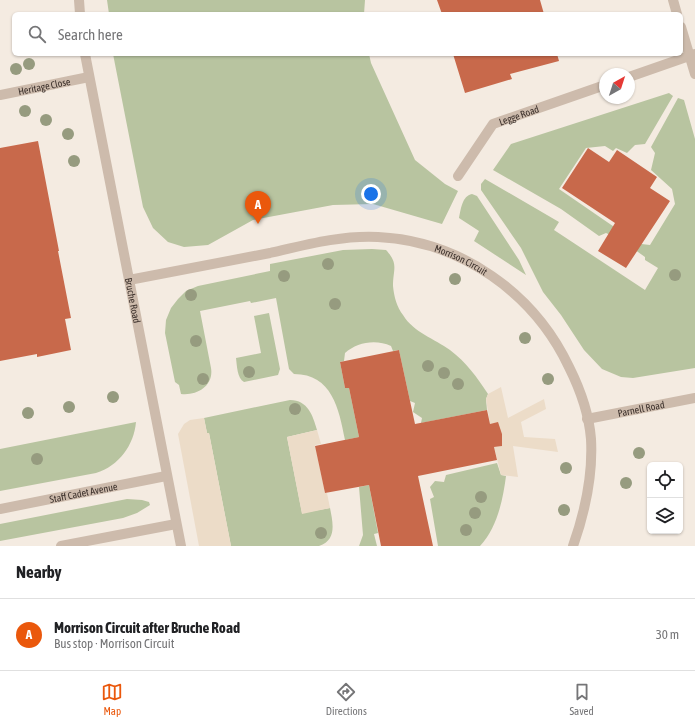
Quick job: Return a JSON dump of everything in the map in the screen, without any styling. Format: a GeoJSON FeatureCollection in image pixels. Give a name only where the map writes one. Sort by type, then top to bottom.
{"type":"FeatureCollection","features":[{"type":"Feature","properties":{"kind":"street"},"geometry":{"type":"LineString","coordinates":[[79,0],[80,12]]}},
{"type":"Feature","properties":{"kind":"street"},"geometry":{"type":"LineString","coordinates":[[673,0],[676,12]]}},
{"type":"Feature","properties":{"kind":"street"},"geometry":{"type":"LineString","coordinates":[[683,32],[692,55],[695,74]]}},
{"type":"Feature","properties":{"kind":"street"},"geometry":{"type":"LineString","coordinates":[[635,75],[692,55]]}},
{"type":"Feature","properties":{"kind":"street","name":"Bruche Road"},"geometry":{"type":"LineString","coordinates":[[85,56],[166,476],[181,546]]}},
{"type":"Feature","properties":{"kind":"street","name":"Heritage Close"},"geometry":{"type":"LineString","coordinates":[[0,95],[89,77]]}},
{"type":"Feature","properties":{"kind":"street","name":"Legge Road"},"geometry":{"type":"LineString","coordinates":[[458,176],[493,124],[599,88]]}},
{"type":"Feature","properties":{"kind":"street","name":"Morrison Circuit"},"geometry":{"type":"LineString","coordinates":[[129,280],[349,238],[395,238],[432,246],[478,267],[504,285],[532,310],[553,338],[567,362],[577,384],[587,419],[590,437],[590,474],[584,509],[573,546]]}},
{"type":"Feature","properties":{"kind":"street","name":"Parnell Road"},"geometry":{"type":"LineString","coordinates":[[587,419],[695,398]]}},
{"type":"Feature","properties":{"kind":"street","name":"Staff Cadet Avenue"},"geometry":{"type":"LineString","coordinates":[[0,509],[166,476]]}},
{"type":"Feature","properties":{"kind":"street"},"geometry":{"type":"LineString","coordinates":[[61,546],[176,524]]}},
{"type":"Feature","properties":{"kind":"green space"},"geometry":{"type":"Polygon","coordinates":[[[107,0],[365,0],[364,12],[109,12],[107,0]]]}},
{"type":"Feature","properties":{"kind":"green space"},"geometry":{"type":"Polygon","coordinates":[[[113,56],[369,56],[371,63],[415,160],[445,184],[458,191],[442,224],[373,204],[333,205],[253,220],[208,245],[184,247],[168,242],[153,228],[143,207],[113,56]]]}},
{"type":"Feature","properties":{"kind":"green space"},"geometry":{"type":"Polygon","coordinates":[[[669,93],[673,96],[645,144],[635,145],[627,153],[616,148],[613,151],[605,146],[586,148],[559,189],[623,233],[619,239],[606,233],[599,236],[561,209],[493,170],[511,144],[669,93]]]}},
{"type":"Feature","properties":{"kind":"green space"},"geometry":{"type":"Polygon","coordinates":[[[678,98],[684,100],[695,139],[695,368],[633,378],[621,377],[602,369],[584,350],[561,315],[543,292],[521,248],[481,190],[481,184],[485,179],[559,222],[554,230],[645,290],[658,268],[645,260],[645,257],[631,247],[633,243],[650,245],[675,204],[672,189],[651,170],[655,153],[651,147],[678,98]]]}},
{"type":"Feature","properties":{"kind":"green space"},"geometry":{"type":"Polygon","coordinates":[[[472,194],[477,196],[519,260],[526,275],[474,241],[479,231],[459,218],[464,200],[472,194]]]}},
{"type":"Feature","properties":{"kind":"green space"},"geometry":{"type":"Polygon","coordinates":[[[343,250],[386,250],[393,259],[394,294],[397,305],[407,321],[418,331],[450,350],[466,365],[488,394],[486,399],[487,410],[421,423],[422,418],[413,412],[415,403],[410,401],[399,350],[393,351],[391,346],[373,342],[361,344],[345,353],[344,361],[340,362],[345,388],[349,388],[359,437],[345,440],[340,417],[332,395],[317,380],[307,376],[294,374],[289,369],[276,298],[251,303],[250,301],[200,311],[211,368],[210,380],[207,385],[198,391],[181,394],[179,385],[175,382],[165,333],[166,320],[171,308],[186,291],[198,286],[270,271],[270,264],[343,250]]]}},
{"type":"Feature","properties":{"kind":"green space"},"geometry":{"type":"Polygon","coordinates":[[[269,313],[280,369],[278,375],[244,382],[239,375],[236,358],[261,353],[254,316],[269,313]]]}},
{"type":"Feature","properties":{"kind":"green space"},"geometry":{"type":"Polygon","coordinates":[[[290,400],[301,403],[309,410],[314,419],[317,430],[287,437],[302,513],[330,508],[333,525],[329,540],[319,546],[231,546],[209,433],[207,433],[204,418],[290,400]]]}},
{"type":"Feature","properties":{"kind":"green space"},"geometry":{"type":"Polygon","coordinates":[[[136,422],[132,439],[124,454],[104,470],[96,473],[0,491],[0,449],[136,422]]]}},
{"type":"Feature","properties":{"kind":"green space"},"geometry":{"type":"Polygon","coordinates":[[[497,463],[501,475],[506,476],[505,485],[495,522],[486,539],[480,546],[438,546],[430,499],[434,497],[430,487],[435,481],[444,482],[446,475],[497,463]]]}},
{"type":"Feature","properties":{"kind":"green space"},"geometry":{"type":"Polygon","coordinates":[[[369,485],[378,533],[374,534],[377,546],[359,546],[363,535],[359,487],[369,485]]]}},
{"type":"Feature","properties":{"kind":"green space"},"geometry":{"type":"Polygon","coordinates":[[[127,499],[142,500],[149,502],[150,505],[137,513],[123,518],[0,541],[0,524],[127,499]]]}},
{"type":"Feature","properties":{"kind":"shaded area"},"geometry":{"type":"Polygon","coordinates":[[[501,387],[508,418],[544,399],[546,409],[521,422],[524,437],[555,439],[558,452],[513,446],[518,477],[501,475],[494,447],[502,446],[502,434],[496,423],[490,424],[486,399],[488,394],[501,387]]]}},
{"type":"Feature","properties":{"kind":"shaded area"},"geometry":{"type":"Polygon","coordinates":[[[204,418],[207,433],[209,433],[231,546],[199,546],[178,434],[184,424],[190,420],[204,418]]]}},
{"type":"Feature","properties":{"kind":"shaded area"},"geometry":{"type":"Polygon","coordinates":[[[317,430],[321,444],[315,445],[325,493],[327,493],[330,508],[302,514],[287,437],[317,430]]]}},
{"type":"Feature","properties":{"kind":"building"},"geometry":{"type":"Polygon","coordinates":[[[437,0],[540,0],[543,12],[441,12],[437,0]]]}},
{"type":"Feature","properties":{"kind":"building"},"geometry":{"type":"Polygon","coordinates":[[[454,56],[558,56],[559,61],[510,74],[512,79],[465,93],[454,56]]]}},
{"type":"Feature","properties":{"kind":"building"},"geometry":{"type":"Polygon","coordinates":[[[38,141],[71,318],[65,319],[71,350],[37,357],[37,354],[0,361],[0,148],[38,141]]]}},
{"type":"Feature","properties":{"kind":"building"},"geometry":{"type":"Polygon","coordinates":[[[588,148],[609,162],[617,150],[657,177],[650,188],[670,201],[626,268],[598,251],[615,223],[562,188],[588,148]]]}},
{"type":"Feature","properties":{"kind":"building"},"geometry":{"type":"Polygon","coordinates":[[[399,350],[415,424],[487,410],[490,424],[498,422],[502,434],[502,446],[494,447],[497,460],[418,476],[433,546],[381,546],[369,485],[325,493],[315,446],[359,437],[349,388],[345,388],[340,362],[399,350]]]}},
{"type":"Feature","properties":{"kind":"place","name":"Morrison Circuit after Bruche Road"},"geometry":{"type":"Point","coordinates":[258,224]}}]}
